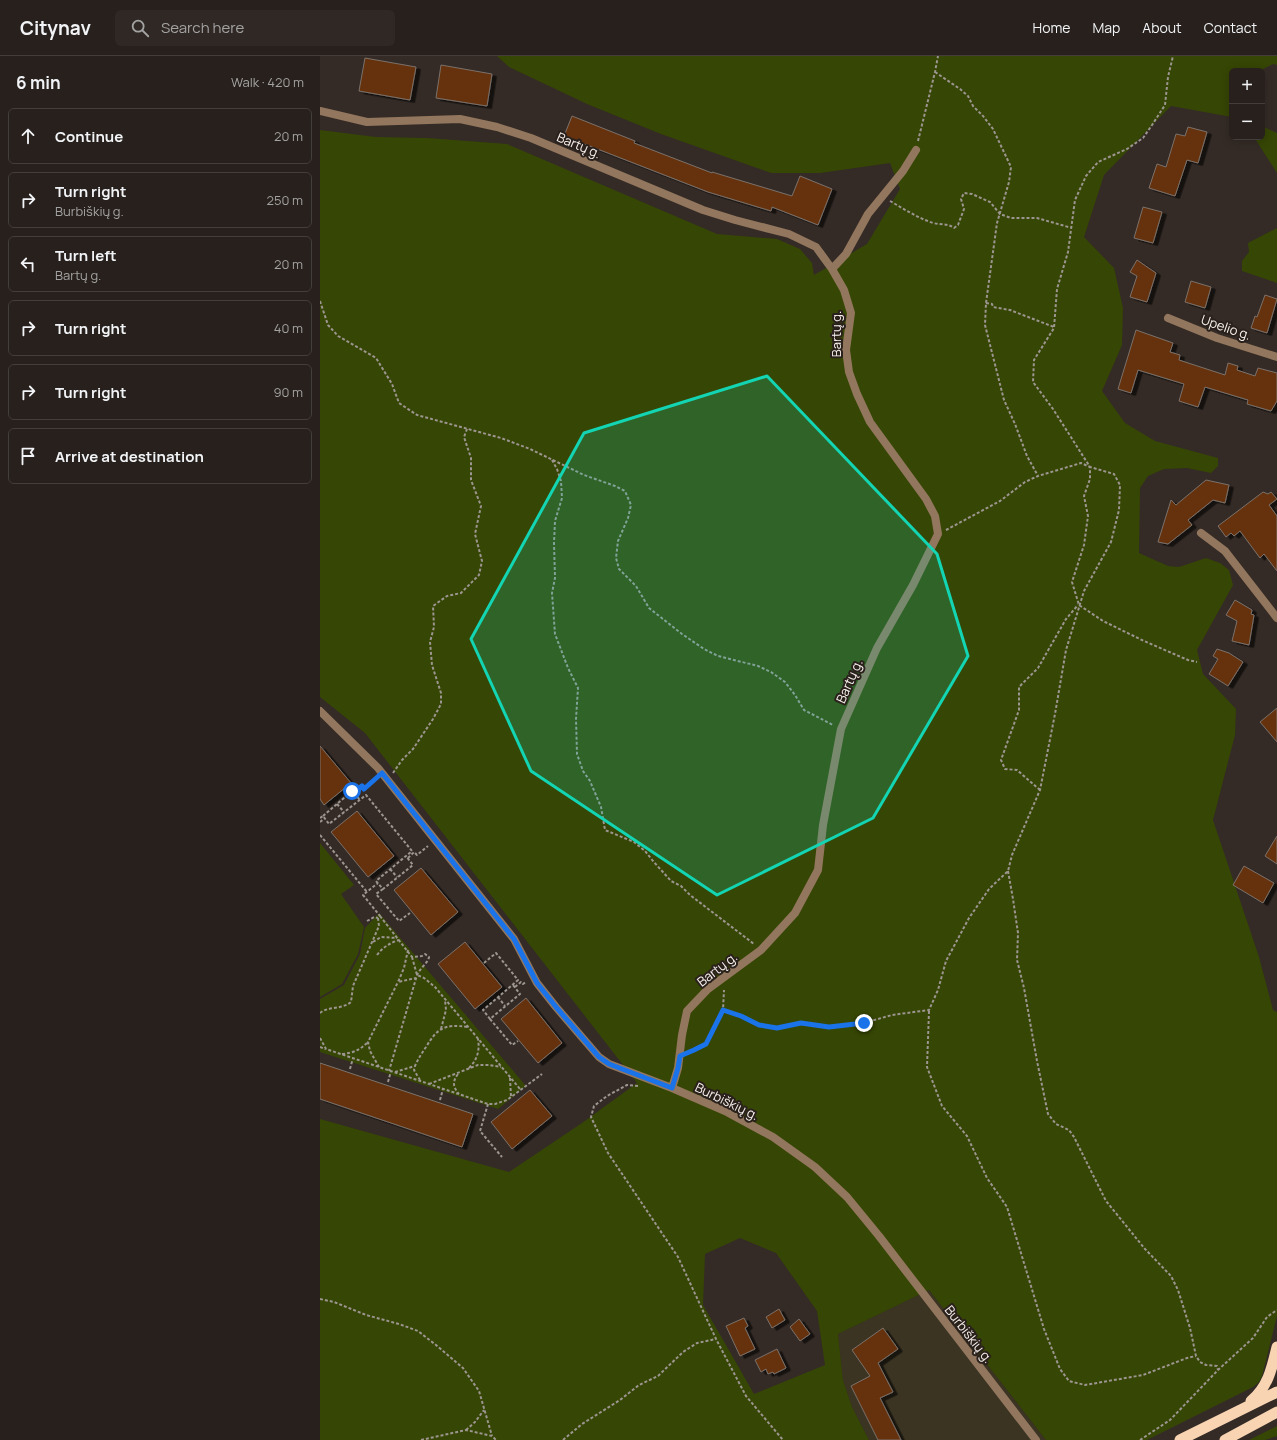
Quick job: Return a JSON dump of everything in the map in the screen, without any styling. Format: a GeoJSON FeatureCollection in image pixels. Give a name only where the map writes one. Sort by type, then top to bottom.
{"type":"FeatureCollection","features":[{"type":"Feature","properties":{"kind":"highway"},"geometry":{"type":"LineString","coordinates":[[1242,1409],[1256,1397],[1264,1387],[1269,1378],[1277,1347]]}},
{"type":"Feature","properties":{"kind":"highway"},"geometry":{"type":"LineString","coordinates":[[1180,1440],[1277,1392]]}},
{"type":"Feature","properties":{"kind":"highway"},"geometry":{"type":"LineString","coordinates":[[1225,1440],[1277,1412]]}},
{"type":"Feature","properties":{"kind":"street","name":"Bartų g."},"geometry":{"type":"LineString","coordinates":[[320,111],[367,122],[460,119],[497,127],[531,138],[703,210],[789,234],[816,247],[832,269],[844,290],[851,312],[846,350],[849,372],[857,394],[870,422],[926,499],[935,516],[938,534],[913,585],[877,648],[841,729],[823,825],[818,870],[795,912],[761,950],[708,989],[687,1011],[682,1034],[678,1068],[672,1088]]}},
{"type":"Feature","properties":{"kind":"street"},"geometry":{"type":"LineString","coordinates":[[832,269],[846,254],[868,214],[903,171],[916,150]]}},
{"type":"Feature","properties":{"kind":"street","name":"Upelio g."},"geometry":{"type":"LineString","coordinates":[[1168,318],[1217,338],[1277,357]]}},
{"type":"Feature","properties":{"kind":"street"},"geometry":{"type":"LineString","coordinates":[[1201,533],[1225,552],[1277,618]]}},
{"type":"Feature","properties":{"kind":"street","name":"Burbiškių g."},"geometry":{"type":"LineString","coordinates":[[320,711],[388,780],[514,939],[537,983],[546,995],[599,1057],[609,1064],[672,1088],[725,1111],[773,1137],[815,1167],[847,1197],[879,1236],[1036,1440]]}},
{"type":"Feature","properties":{"kind":"path"},"geometry":{"type":"LineString","coordinates":[[916,150],[938,56]]}},
{"type":"Feature","properties":{"kind":"path"},"geometry":{"type":"LineString","coordinates":[[1173,56],[1168,77],[1165,105],[1143,138],[1127,149],[1098,162],[1086,176],[1075,200],[1068,252],[1057,289],[1054,328],[1034,360],[1033,382],[1053,409],[1090,467],[1090,479],[1084,496],[1088,516],[1084,545],[1072,582],[1079,605],[1103,621],[1144,641],[1188,660],[1197,662]]}},
{"type":"Feature","properties":{"kind":"path"},"geometry":{"type":"LineString","coordinates":[[935,72],[968,96],[973,106],[993,129],[1001,143],[1011,168],[1009,182],[997,223],[986,303],[985,325],[1004,400],[1027,456],[1038,476]]}},
{"type":"Feature","properties":{"kind":"path"},"geometry":{"type":"LineString","coordinates":[[882,197],[925,220],[935,224],[944,223],[954,228],[960,221],[964,209],[960,199],[964,193],[972,194],[990,202],[1000,214],[1011,218],[1037,218],[1072,228]]}},
{"type":"Feature","properties":{"kind":"path"},"geometry":{"type":"LineString","coordinates":[[320,301],[328,325],[338,336],[376,358],[392,384],[399,403],[417,415],[501,438],[530,449],[584,475],[625,491],[631,505],[628,518],[618,541],[616,558],[619,569],[636,586],[649,608],[704,649],[718,656],[758,666],[771,672],[788,686],[804,710],[841,729]]}},
{"type":"Feature","properties":{"kind":"path"},"geometry":{"type":"LineString","coordinates":[[986,303],[1010,310],[1054,328]]}},
{"type":"Feature","properties":{"kind":"path"},"geometry":{"type":"LineString","coordinates":[[388,780],[402,760],[413,750],[441,704],[441,693],[432,665],[430,642],[434,627],[433,606],[447,596],[461,593],[479,575],[482,561],[474,534],[481,506],[471,480],[472,458],[464,437],[467,429]]}},
{"type":"Feature","properties":{"kind":"path"},"geometry":{"type":"LineString","coordinates":[[552,460],[561,481],[562,498],[555,521],[555,578],[552,593],[555,634],[568,668],[578,688],[576,719],[577,754],[602,808],[605,830],[634,842],[645,851],[671,881],[681,886],[690,895],[761,950]]}},
{"type":"Feature","properties":{"kind":"path"},"geometry":{"type":"LineString","coordinates":[[938,534],[1000,501],[1025,482],[1038,476],[1081,463],[1114,474],[1120,485],[1119,510],[1111,542],[1084,591],[1066,650],[1040,790],[1012,855],[1008,871],[1018,933],[1017,960],[1024,988],[1036,1061],[1048,1114],[1056,1124],[1069,1130],[1074,1136],[1106,1200],[1145,1249],[1171,1276],[1178,1290],[1190,1328],[1196,1356],[1200,1362],[1206,1365],[1217,1366],[1218,1370]]}},
{"type":"Feature","properties":{"kind":"path"},"geometry":{"type":"LineString","coordinates":[[1040,790],[1017,770],[1005,768],[1002,760],[1019,710],[1019,687],[1038,668],[1066,619],[1079,605]]}},
{"type":"Feature","properties":{"kind":"path"},"geometry":{"type":"LineString","coordinates":[[320,822],[352,791],[354,793],[362,786],[364,789],[382,773]]}},
{"type":"Feature","properties":{"kind":"path"},"geometry":{"type":"LineString","coordinates":[[354,793],[360,800]]}},
{"type":"Feature","properties":{"kind":"path"},"geometry":{"type":"LineString","coordinates":[[324,817],[329,824],[366,795],[412,851],[407,857]]}},
{"type":"Feature","properties":{"kind":"path"},"geometry":{"type":"LineString","coordinates":[[337,804],[344,812]]}},
{"type":"Feature","properties":{"kind":"path"},"geometry":{"type":"LineString","coordinates":[[320,818],[324,817]]}},
{"type":"Feature","properties":{"kind":"path"},"geometry":{"type":"LineString","coordinates":[[320,835],[367,892]]}},
{"type":"Feature","properties":{"kind":"path"},"geometry":{"type":"LineString","coordinates":[[417,977],[412,957],[408,950],[379,917],[363,895],[378,883],[376,881],[390,869],[414,852],[417,855],[435,840]]}},
{"type":"Feature","properties":{"kind":"path"},"geometry":{"type":"LineString","coordinates":[[407,857],[413,865],[376,894],[399,921],[410,912]]}},
{"type":"Feature","properties":{"kind":"path"},"geometry":{"type":"LineString","coordinates":[[390,869],[397,877]]}},
{"type":"Feature","properties":{"kind":"path"},"geometry":{"type":"LineString","coordinates":[[1008,871],[989,889],[969,918],[946,961],[938,990],[929,1010],[926,1067],[942,1106],[967,1136],[987,1178],[1007,1207],[1044,1329],[1060,1369],[1069,1381],[1085,1385],[1143,1375],[1196,1356]]}},
{"type":"Feature","properties":{"kind":"path"},"geometry":{"type":"LineString","coordinates":[[378,883],[383,889]]}},
{"type":"Feature","properties":{"kind":"path"},"geometry":{"type":"LineString","coordinates":[[367,921],[374,917],[379,917]]}},
{"type":"Feature","properties":{"kind":"path"},"geometry":{"type":"LineString","coordinates":[[320,1013],[326,1009],[345,1006],[351,1002],[353,986],[379,926],[379,917]]}},
{"type":"Feature","properties":{"kind":"path"},"geometry":{"type":"LineString","coordinates":[[372,943],[382,937],[399,939]]}},
{"type":"Feature","properties":{"kind":"path"},"geometry":{"type":"LineString","coordinates":[[377,955],[382,948],[399,939]]}},
{"type":"Feature","properties":{"kind":"path"},"geometry":{"type":"LineString","coordinates":[[340,1054],[352,1053],[362,1048],[368,1042],[398,982],[404,968],[408,950]]}},
{"type":"Feature","properties":{"kind":"path"},"geometry":{"type":"LineString","coordinates":[[484,963],[496,953],[518,980],[514,986]]}},
{"type":"Feature","properties":{"kind":"path"},"geometry":{"type":"LineString","coordinates":[[388,1082],[417,977],[420,968],[428,961],[429,957],[425,954],[422,956],[412,957]]}},
{"type":"Feature","properties":{"kind":"path"},"geometry":{"type":"LineString","coordinates":[[398,982],[417,977],[424,978],[430,982],[520,1089]]}},
{"type":"Feature","properties":{"kind":"path"},"geometry":{"type":"LineString","coordinates":[[518,1041],[512,1045],[482,1010],[498,997],[522,982]]}},
{"type":"Feature","properties":{"kind":"path"},"geometry":{"type":"LineString","coordinates":[[490,1019],[520,994],[514,986]]}},
{"type":"Feature","properties":{"kind":"path"},"geometry":{"type":"LineString","coordinates":[[680,1056],[706,1044],[723,1010],[724,990]]}},
{"type":"Feature","properties":{"kind":"path"},"geometry":{"type":"LineString","coordinates":[[498,997],[505,1006]]}},
{"type":"Feature","properties":{"kind":"path"},"geometry":{"type":"LineString","coordinates":[[441,1029],[446,1010],[445,999]]}},
{"type":"Feature","properties":{"kind":"path"},"geometry":{"type":"LineString","coordinates":[[723,1010],[741,1016],[759,1025],[777,1028],[801,1023],[829,1027],[864,1023],[892,1015],[929,1010]]}},
{"type":"Feature","properties":{"kind":"path"},"geometry":{"type":"LineString","coordinates":[[421,1081],[414,1070],[415,1066],[434,1034],[441,1029],[458,1026],[469,1027]]}},
{"type":"Feature","properties":{"kind":"path"},"geometry":{"type":"LineString","coordinates":[[320,1038],[326,1049]]}},
{"type":"Feature","properties":{"kind":"path"},"geometry":{"type":"LineString","coordinates":[[468,1069],[477,1056],[479,1046],[478,1038]]}},
{"type":"Feature","properties":{"kind":"path"},"geometry":{"type":"LineString","coordinates":[[368,1042],[370,1051],[380,1068]]}},
{"type":"Feature","properties":{"kind":"path"},"geometry":{"type":"LineString","coordinates":[[320,1047],[488,1104],[496,1104],[507,1100],[542,1074]]}},
{"type":"Feature","properties":{"kind":"path"},"geometry":{"type":"LineString","coordinates":[[350,1068],[353,1058]]}},
{"type":"Feature","properties":{"kind":"path"},"geometry":{"type":"LineString","coordinates":[[429,1084],[478,1065],[502,1067]]}},
{"type":"Feature","properties":{"kind":"path"},"geometry":{"type":"LineString","coordinates":[[391,1071],[415,1066]]}},
{"type":"Feature","properties":{"kind":"path"},"geometry":{"type":"LineString","coordinates":[[458,1073],[454,1078],[453,1083],[454,1088],[459,1094]]}},
{"type":"Feature","properties":{"kind":"path"},"geometry":{"type":"LineString","coordinates":[[510,1077],[511,1097]]}},
{"type":"Feature","properties":{"kind":"path"},"geometry":{"type":"LineString","coordinates":[[641,1086],[627,1085],[607,1096],[594,1106],[591,1117],[611,1157],[678,1257],[716,1339],[746,1396],[782,1440]]}},
{"type":"Feature","properties":{"kind":"path"},"geometry":{"type":"LineString","coordinates":[[440,1100],[443,1089]]}},
{"type":"Feature","properties":{"kind":"path"},"geometry":{"type":"LineString","coordinates":[[488,1104],[480,1131],[502,1157]]}},
{"type":"Feature","properties":{"kind":"path"},"geometry":{"type":"LineString","coordinates":[[320,1299],[334,1302],[366,1315],[418,1331],[463,1368],[479,1391],[492,1436],[496,1440]]}},
{"type":"Feature","properties":{"kind":"path"},"geometry":{"type":"LineString","coordinates":[[1140,1440],[1170,1420],[1218,1370],[1253,1338],[1267,1317],[1277,1310]]}},
{"type":"Feature","properties":{"kind":"path"},"geometry":{"type":"LineString","coordinates":[[563,1440],[582,1424],[620,1400],[639,1385],[658,1376],[683,1352],[697,1343],[716,1339]]}},
{"type":"Feature","properties":{"kind":"path"},"geometry":{"type":"LineString","coordinates":[[466,1430],[475,1422],[484,1410]]}},
{"type":"Feature","properties":{"kind":"path"},"geometry":{"type":"LineString","coordinates":[[421,1440],[466,1430],[492,1436]]}},
{"type":"Feature","properties":{"kind":"highlighted area"},"geometry":{"type":"Polygon","coordinates":[[[767,376],[937,554],[968,656],[873,818],[717,895],[531,771],[471,639],[584,433],[767,376]]]}},
{"type":"Feature","properties":{"kind":"shaded area"},"geometry":{"type":"Polygon","coordinates":[[[929,1290],[1046,1440],[869,1440],[852,1407],[843,1380],[838,1334],[929,1290]]]}},
{"type":"Feature","properties":{"kind":"green space"},"geometry":{"type":"Polygon","coordinates":[[[497,56],[1277,56],[1277,65],[1273,64],[1265,68],[1229,68],[1229,116],[1171,106],[1104,175],[1084,237],[1114,268],[1123,308],[1122,345],[1102,391],[1125,423],[1155,441],[1218,458],[1218,466],[1211,473],[1187,468],[1164,469],[1148,476],[1140,488],[1139,553],[1168,566],[1179,567],[1206,558],[1220,563],[1229,570],[1233,585],[1197,650],[1203,674],[1236,709],[1235,735],[1213,820],[1259,957],[1273,1010],[1277,1012],[1277,1316],[1262,1376],[1259,1382],[1253,1387],[1147,1440],[1046,1440],[929,1290],[838,1334],[843,1380],[852,1407],[869,1440],[320,1440],[320,1119],[509,1172],[582,1123],[637,1083],[365,733],[320,697],[320,130],[376,137],[427,138],[507,144],[717,234],[777,239],[800,249],[812,263],[814,275],[867,244],[900,189],[890,163],[820,173],[771,173],[661,134],[587,104],[509,67],[497,56]],[[740,1238],[705,1254],[703,1305],[754,1394],[825,1365],[817,1311],[776,1253],[740,1238]]]}},
{"type":"Feature","properties":{"kind":"green space"},"geometry":{"type":"Polygon","coordinates":[[[1265,127],[1277,133],[1277,173],[1256,140],[1265,140],[1265,127]]]}},
{"type":"Feature","properties":{"kind":"green space"},"geometry":{"type":"Polygon","coordinates":[[[1277,228],[1277,283],[1242,271],[1242,261],[1249,252],[1248,243],[1277,228]]]}},
{"type":"Feature","properties":{"kind":"green space"},"geometry":{"type":"Polygon","coordinates":[[[320,843],[354,885],[341,894],[364,927],[358,954],[342,984],[320,997],[320,843]]]}},
{"type":"Feature","properties":{"kind":"green space"},"geometry":{"type":"Polygon","coordinates":[[[379,913],[526,1086],[498,1109],[320,1052],[320,999],[344,985],[360,954],[365,928],[379,913]]]}},
{"type":"Feature","properties":{"kind":"green space"},"geometry":{"type":"Polygon","coordinates":[[[1277,1426],[1277,1436],[1265,1440],[1249,1440],[1277,1426]]]}},
{"type":"Feature","properties":{"kind":"building"},"geometry":{"type":"Polygon","coordinates":[[[365,58],[416,67],[410,100],[359,91],[365,58]]]}},
{"type":"Feature","properties":{"kind":"building"},"geometry":{"type":"Polygon","coordinates":[[[441,65],[492,74],[487,106],[436,98],[441,65]]]}},
{"type":"Feature","properties":{"kind":"building"},"geometry":{"type":"Polygon","coordinates":[[[572,116],[635,141],[634,143],[712,173],[792,196],[800,176],[832,189],[818,225],[772,207],[771,211],[708,192],[564,136],[572,116]]]}},
{"type":"Feature","properties":{"kind":"building"},"geometry":{"type":"Polygon","coordinates":[[[1188,127],[1207,132],[1198,163],[1187,160],[1175,196],[1149,188],[1157,164],[1166,167],[1176,134],[1185,136],[1188,127]]]}},
{"type":"Feature","properties":{"kind":"building"},"geometry":{"type":"Polygon","coordinates":[[[1143,207],[1162,212],[1153,243],[1134,238],[1143,207]]]}},
{"type":"Feature","properties":{"kind":"building"},"geometry":{"type":"Polygon","coordinates":[[[1137,260],[1156,273],[1147,302],[1130,297],[1137,276],[1130,272],[1137,260]]]}},
{"type":"Feature","properties":{"kind":"building"},"geometry":{"type":"Polygon","coordinates":[[[1191,281],[1211,287],[1205,308],[1185,302],[1191,281]]]}},
{"type":"Feature","properties":{"kind":"building"},"geometry":{"type":"Polygon","coordinates":[[[1265,295],[1277,299],[1267,333],[1251,328],[1255,316],[1257,317],[1265,295]]]}},
{"type":"Feature","properties":{"kind":"building"},"geometry":{"type":"Polygon","coordinates":[[[1136,330],[1173,343],[1170,352],[1180,355],[1179,360],[1225,375],[1228,363],[1238,366],[1237,370],[1255,376],[1258,368],[1277,373],[1277,401],[1271,411],[1247,404],[1248,400],[1205,387],[1198,407],[1179,401],[1184,384],[1138,370],[1131,393],[1118,389],[1136,330]]]}},
{"type":"Feature","properties":{"kind":"building"},"geometry":{"type":"Polygon","coordinates":[[[1206,480],[1229,485],[1225,503],[1213,500],[1188,520],[1192,525],[1168,544],[1158,542],[1171,500],[1176,505],[1206,480]]]}},
{"type":"Feature","properties":{"kind":"building"},"geometry":{"type":"Polygon","coordinates":[[[1263,492],[1268,494],[1271,492],[1277,499],[1269,505],[1277,516],[1277,571],[1264,554],[1260,558],[1240,531],[1234,536],[1231,533],[1226,537],[1218,526],[1263,492]]]}},
{"type":"Feature","properties":{"kind":"building"},"geometry":{"type":"Polygon","coordinates":[[[1235,600],[1252,610],[1251,614],[1254,615],[1249,645],[1232,641],[1237,621],[1226,615],[1235,600]]]}},
{"type":"Feature","properties":{"kind":"building"},"geometry":{"type":"Polygon","coordinates":[[[1217,649],[1229,653],[1243,662],[1228,686],[1209,674],[1218,659],[1213,656],[1217,649]]]}},
{"type":"Feature","properties":{"kind":"building"},"geometry":{"type":"Polygon","coordinates":[[[1277,708],[1277,742],[1260,722],[1277,708]]]}},
{"type":"Feature","properties":{"kind":"building"},"geometry":{"type":"Polygon","coordinates":[[[320,746],[351,783],[324,805],[320,799],[320,746]]]}},
{"type":"Feature","properties":{"kind":"building"},"geometry":{"type":"Polygon","coordinates":[[[357,811],[394,856],[368,877],[331,832],[357,811]]]}},
{"type":"Feature","properties":{"kind":"building"},"geometry":{"type":"Polygon","coordinates":[[[1277,836],[1277,864],[1265,856],[1277,836]]]}},
{"type":"Feature","properties":{"kind":"building"},"geometry":{"type":"Polygon","coordinates":[[[1244,866],[1274,883],[1263,903],[1233,885],[1244,866]]]}},
{"type":"Feature","properties":{"kind":"building"},"geometry":{"type":"Polygon","coordinates":[[[421,868],[458,912],[431,935],[394,890],[421,868]]]}},
{"type":"Feature","properties":{"kind":"building"},"geometry":{"type":"Polygon","coordinates":[[[465,942],[502,987],[475,1009],[438,964],[465,942]]]}},
{"type":"Feature","properties":{"kind":"building"},"geometry":{"type":"Polygon","coordinates":[[[526,998],[562,1043],[538,1063],[501,1019],[526,998]]]}},
{"type":"Feature","properties":{"kind":"building"},"geometry":{"type":"Polygon","coordinates":[[[320,1063],[473,1114],[462,1147],[320,1099],[320,1063]]]}},
{"type":"Feature","properties":{"kind":"building"},"geometry":{"type":"Polygon","coordinates":[[[530,1090],[552,1116],[512,1149],[491,1122],[530,1090]]]}},
{"type":"Feature","properties":{"kind":"building"},"geometry":{"type":"Polygon","coordinates":[[[779,1309],[785,1320],[772,1328],[766,1317],[779,1309]]]}},
{"type":"Feature","properties":{"kind":"building"},"geometry":{"type":"Polygon","coordinates":[[[744,1318],[748,1326],[745,1328],[755,1349],[740,1356],[726,1326],[744,1318]]]}},
{"type":"Feature","properties":{"kind":"building"},"geometry":{"type":"Polygon","coordinates":[[[799,1319],[810,1334],[800,1341],[790,1327],[799,1319]]]}},
{"type":"Feature","properties":{"kind":"building"},"geometry":{"type":"Polygon","coordinates":[[[883,1328],[898,1349],[878,1363],[893,1392],[880,1398],[901,1440],[878,1440],[851,1386],[870,1376],[852,1350],[883,1328]]]}},
{"type":"Feature","properties":{"kind":"building"},"geometry":{"type":"Polygon","coordinates":[[[777,1349],[786,1368],[774,1374],[773,1372],[768,1374],[766,1369],[761,1372],[755,1360],[777,1349]]]}},
{"type":"Feature","properties":{"kind":"route"},"geometry":{"type":"LineString","coordinates":[[352,791],[354,793],[362,786],[364,789],[382,773],[514,939],[537,983],[599,1057],[609,1064],[672,1088],[680,1056],[706,1044],[723,1010],[741,1016],[759,1025],[777,1028],[801,1023],[829,1027],[864,1023]]}}]}
